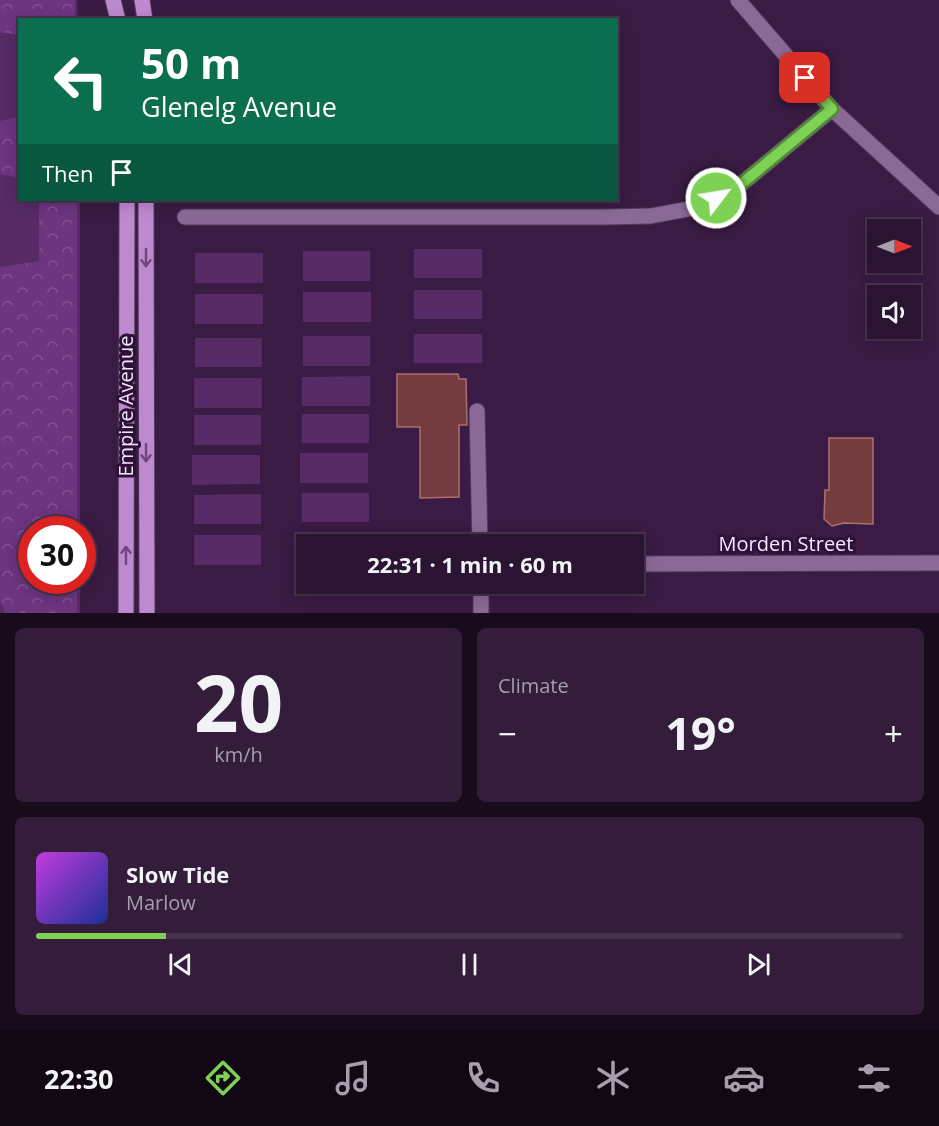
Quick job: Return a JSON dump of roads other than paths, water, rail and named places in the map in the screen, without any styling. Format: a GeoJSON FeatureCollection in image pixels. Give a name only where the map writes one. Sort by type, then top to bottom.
{"type":"FeatureCollection","features":[{"type":"Feature","properties":{"kind":"main road"},"geometry":{"type":"LineString","coordinates":[[113,0],[118,18]]}},
{"type":"Feature","properties":{"kind":"main road"},"geometry":{"type":"LineString","coordinates":[[142,0],[145,18]]}},
{"type":"Feature","properties":{"kind":"main road","name":"Empire Avenue"},"geometry":{"type":"LineString","coordinates":[[126,613],[127,201]]}},
{"type":"Feature","properties":{"kind":"main road","name":"Empire Avenue"},"geometry":{"type":"LineString","coordinates":[[146,201],[147,613]]}},
{"type":"Feature","properties":{"kind":"street"},"geometry":{"type":"LineString","coordinates":[[738,0],[832,109],[937,202]]}},
{"type":"Feature","properties":{"kind":"street"},"geometry":{"type":"LineString","coordinates":[[752,16],[759,0]]}},
{"type":"Feature","properties":{"kind":"street"},"geometry":{"type":"LineString","coordinates":[[185,217],[604,218],[651,216],[699,207],[734,190],[832,109]]}},
{"type":"Feature","properties":{"kind":"street"},"geometry":{"type":"LineString","coordinates":[[477,411],[480,534]]}},
{"type":"Feature","properties":{"kind":"street","name":"Morden Street"},"geometry":{"type":"LineString","coordinates":[[644,564],[939,563]]}},
{"type":"Feature","properties":{"kind":"street"},"geometry":{"type":"LineString","coordinates":[[481,594],[481,613]]}}]}
